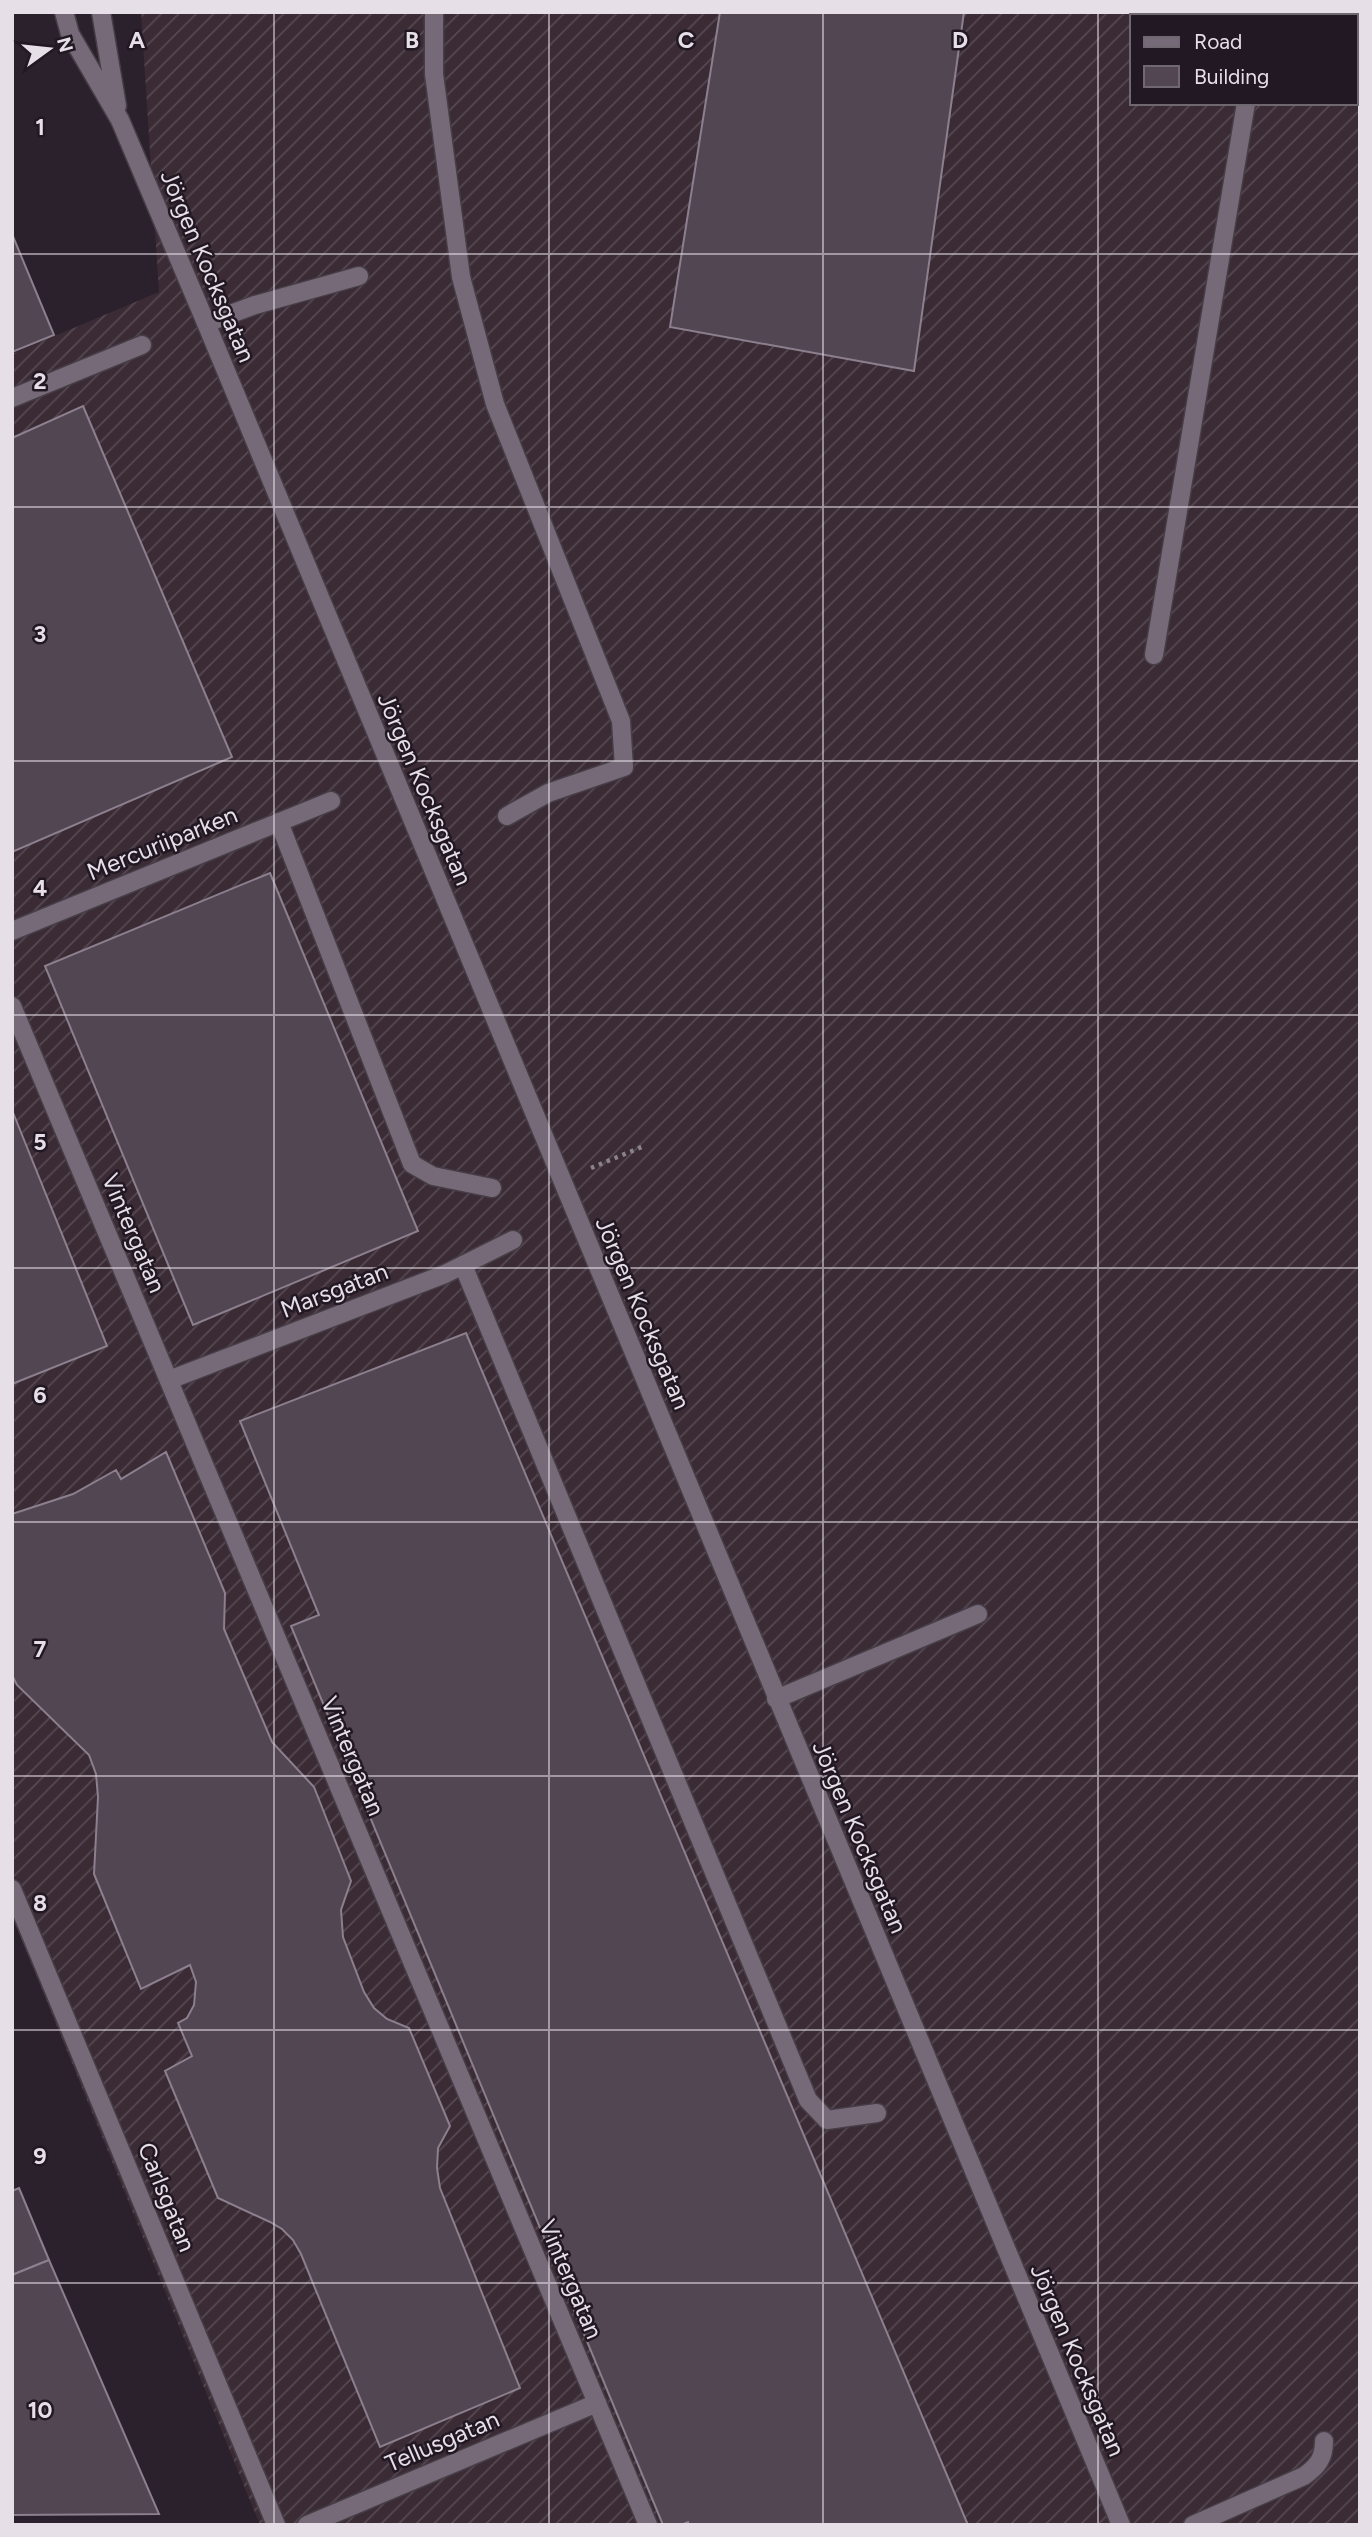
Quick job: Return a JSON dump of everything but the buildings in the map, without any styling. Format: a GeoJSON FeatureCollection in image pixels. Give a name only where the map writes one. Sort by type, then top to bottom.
{"type":"FeatureCollection","features":[{"type":"Feature","properties":{"kind":"street","name":"Jörgen Kocksgatan"},"geometry":{"type":"LineString","coordinates":[[64,12],[70,34],[120,120],[206,323],[1121,2525]]}},
{"type":"Feature","properties":{"kind":"street","name":"Jörgen Kocksgatan"},"geometry":{"type":"LineString","coordinates":[[101,12],[120,120]]}},
{"type":"Feature","properties":{"kind":"street"},"geometry":{"type":"LineString","coordinates":[[435,12],[434,74],[461,277],[468,304],[495,404],[621,721],[624,766],[548,793],[506,816]]}},
{"type":"Feature","properties":{"kind":"street"},"geometry":{"type":"LineString","coordinates":[[1154,655],[1246,105]]}},
{"type":"Feature","properties":{"kind":"street"},"geometry":{"type":"LineString","coordinates":[[206,323],[255,305],[359,276]]}},
{"type":"Feature","properties":{"kind":"street"},"geometry":{"type":"LineString","coordinates":[[12,398],[142,345]]}},
{"type":"Feature","properties":{"kind":"street","name":"Mercuriiparken"},"geometry":{"type":"LineString","coordinates":[[12,931],[331,801]]}},
{"type":"Feature","properties":{"kind":"street"},"geometry":{"type":"LineString","coordinates":[[279,822],[412,1164],[433,1176],[492,1188]]}},
{"type":"Feature","properties":{"kind":"street","name":"Vintergatan"},"geometry":{"type":"LineString","coordinates":[[12,1006],[648,2525]]}},
{"type":"Feature","properties":{"kind":"street","name":"Marsgatan"},"geometry":{"type":"LineString","coordinates":[[169,1380],[463,1265],[513,1240]]}},
{"type":"Feature","properties":{"kind":"street"},"geometry":{"type":"LineString","coordinates":[[463,1265],[808,2100],[827,2120],[877,2113]]}},
{"type":"Feature","properties":{"kind":"street"},"geometry":{"type":"LineString","coordinates":[[776,1699],[978,1614]]}},
{"type":"Feature","properties":{"kind":"street","name":"Carlsgatan"},"geometry":{"type":"LineString","coordinates":[[12,1889],[276,2525]]}},
{"type":"Feature","properties":{"kind":"street","name":"Tellusgatan"},"geometry":{"type":"LineString","coordinates":[[307,2525],[597,2403]]}},
{"type":"Feature","properties":{"kind":"street"},"geometry":{"type":"LineString","coordinates":[[1193,2525],[1304,2476],[1318,2467],[1324,2452],[1324,2441]]}},
{"type":"Feature","properties":{"kind":"shaded area"},"geometry":{"type":"Polygon","coordinates":[[[141,12],[1360,12],[1360,2525],[260,2525],[12,1916],[12,354],[159,292],[141,12]]]}}]}
